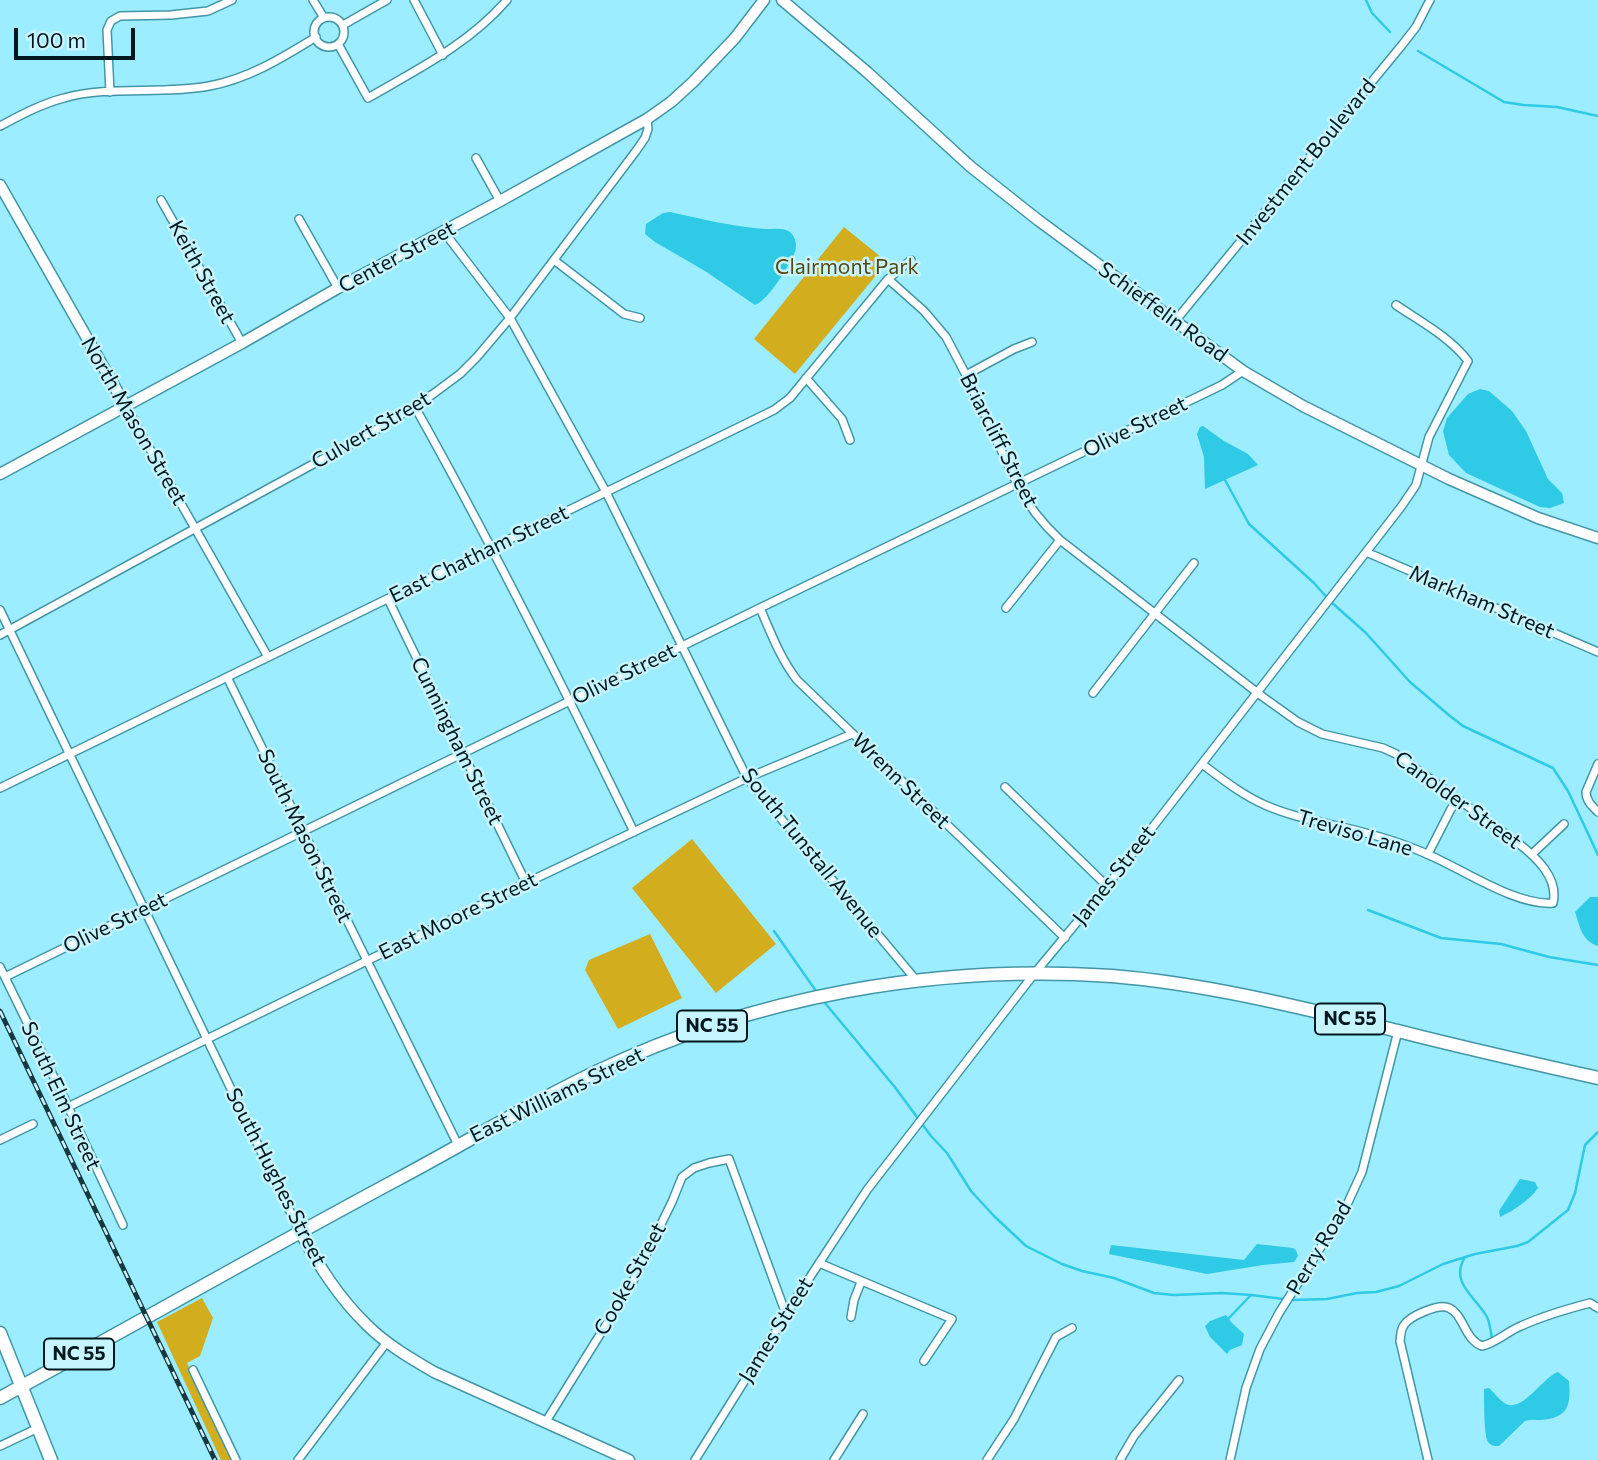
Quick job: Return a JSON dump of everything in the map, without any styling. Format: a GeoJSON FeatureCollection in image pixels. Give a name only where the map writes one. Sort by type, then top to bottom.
{"type":"FeatureCollection","features":[{"type":"Feature","properties":{"kind":"main road","name":"East Williams Street"},"geometry":{"type":"LineString","coordinates":[[21,1386],[595,1072],[739,1017],[861,989],[972,975],[1119,977],[1206,988],[1294,1005],[1598,1078]]}},
{"type":"Feature","properties":{"kind":"main road"},"geometry":{"type":"LineString","coordinates":[[0,1333],[51,1460]]}},
{"type":"Feature","properties":{"kind":"main road","name":"NC 55"},"geometry":{"type":"LineString","coordinates":[[0,1398],[21,1386]]}},
{"type":"Feature","properties":{"kind":"street"},"geometry":{"type":"LineString","coordinates":[[110,92],[107,30],[111,21],[120,16],[208,11],[232,0]]}},
{"type":"Feature","properties":{"kind":"street"},"geometry":{"type":"LineString","coordinates":[[313,0],[324,18]]}},
{"type":"Feature","properties":{"kind":"street"},"geometry":{"type":"LineString","coordinates":[[343,25],[387,0]]}},
{"type":"Feature","properties":{"kind":"street"},"geometry":{"type":"LineString","coordinates":[[414,0],[443,55]]}},
{"type":"Feature","properties":{"kind":"street"},"geometry":{"type":"LineString","coordinates":[[338,44],[368,98],[443,55],[483,25],[507,0]]}},
{"type":"Feature","properties":{"kind":"street","name":"Center Street"},"geometry":{"type":"LineString","coordinates":[[0,474],[647,119],[693,82],[735,38],[764,0]]}},
{"type":"Feature","properties":{"kind":"street","name":"Schieffelin Road"},"geometry":{"type":"LineString","coordinates":[[782,0],[867,72],[971,167],[1038,220],[1243,371],[1303,407],[1479,493],[1538,518],[1598,538]]}},
{"type":"Feature","properties":{"kind":"street","name":"Investment Boulevard"},"geometry":{"type":"LineString","coordinates":[[1176,320],[1402,45],[1416,27],[1430,0]]}},
{"type":"Feature","properties":{"kind":"street"},"geometry":{"type":"LineString","coordinates":[[332,17],[343,25],[343,38],[334,46],[325,46],[316,37],[317,24],[324,18],[332,17]]}},
{"type":"Feature","properties":{"kind":"street"},"geometry":{"type":"LineString","coordinates":[[0,126],[65,97],[197,88],[229,81],[262,68],[316,37]]}},
{"type":"Feature","properties":{"kind":"street","name":"Culvert Street"},"geometry":{"type":"LineString","coordinates":[[0,635],[383,426],[449,383],[468,367],[510,318],[636,151],[645,138],[647,119]]}},
{"type":"Feature","properties":{"kind":"street"},"geometry":{"type":"LineString","coordinates":[[476,158],[500,201]]}},
{"type":"Feature","properties":{"kind":"street","name":"North Mason Street"},"geometry":{"type":"LineString","coordinates":[[0,185],[268,657]]}},
{"type":"Feature","properties":{"kind":"street","name":"Keith Street"},"geometry":{"type":"LineString","coordinates":[[161,200],[242,343]]}},
{"type":"Feature","properties":{"kind":"street"},"geometry":{"type":"LineString","coordinates":[[299,219],[338,288]]}},
{"type":"Feature","properties":{"kind":"street","name":"South Tunstall Avenue"},"geometry":{"type":"LineString","coordinates":[[444,232],[510,318],[606,492],[747,778],[917,981]]}},
{"type":"Feature","properties":{"kind":"street"},"geometry":{"type":"LineString","coordinates":[[554,260],[624,314],[640,318]]}},
{"type":"Feature","properties":{"kind":"street","name":"East Chatham Street"},"geometry":{"type":"LineString","coordinates":[[0,788],[774,410],[790,398],[888,279],[911,260]]}},
{"type":"Feature","properties":{"kind":"street","name":"Briarcliff Street"},"geometry":{"type":"LineString","coordinates":[[888,279],[940,329],[966,375],[1024,498],[1041,522],[1060,540],[1256,692]]}},
{"type":"Feature","properties":{"kind":"street","name":"James Street"},"geometry":{"type":"LineString","coordinates":[[695,1460],[867,1190],[1034,974],[1107,886],[1416,485],[1429,437],[1468,361],[1460,350],[1441,335],[1396,305]]}},
{"type":"Feature","properties":{"kind":"street"},"geometry":{"type":"LineString","coordinates":[[966,375],[1032,342]]}},
{"type":"Feature","properties":{"kind":"street","name":"Olive Street"},"geometry":{"type":"LineString","coordinates":[[5,977],[1222,385],[1243,371]]}},
{"type":"Feature","properties":{"kind":"street"},"geometry":{"type":"LineString","coordinates":[[806,377],[842,419],[850,440]]}},
{"type":"Feature","properties":{"kind":"street"},"geometry":{"type":"LineString","coordinates":[[415,407],[492,548],[634,832]]}},
{"type":"Feature","properties":{"kind":"street"},"geometry":{"type":"LineString","coordinates":[[1006,608],[1060,540]]}},
{"type":"Feature","properties":{"kind":"street","name":"Markham Street"},"geometry":{"type":"LineString","coordinates":[[1366,552],[1598,653]]}},
{"type":"Feature","properties":{"kind":"street"},"geometry":{"type":"LineString","coordinates":[[1093,694],[1194,563]]}},
{"type":"Feature","properties":{"kind":"street","name":"Cunningham Street"},"geometry":{"type":"LineString","coordinates":[[388,599],[526,883]]}},
{"type":"Feature","properties":{"kind":"street","name":"Wrenn Street"},"geometry":{"type":"LineString","coordinates":[[760,608],[787,667],[797,680],[1065,937]]}},
{"type":"Feature","properties":{"kind":"street","name":"South Hughes Street"},"geometry":{"type":"LineString","coordinates":[[0,610],[300,1232],[314,1258],[344,1301],[367,1326],[387,1342],[434,1372],[629,1460]]}},
{"type":"Feature","properties":{"kind":"street","name":"South Mason Street"},"geometry":{"type":"LineString","coordinates":[[227,677],[458,1145]]}},
{"type":"Feature","properties":{"kind":"street","name":"Canolder Street"},"geometry":{"type":"LineString","coordinates":[[1256,692],[1310,729],[1383,748],[1396,754],[1532,854],[1552,881],[1555,896],[1553,903]]}},
{"type":"Feature","properties":{"kind":"street","name":"East Moore Street"},"geometry":{"type":"LineString","coordinates":[[68,1107],[526,883],[747,778],[852,734]]}},
{"type":"Feature","properties":{"kind":"street","name":"Treviso Lane"},"geometry":{"type":"LineString","coordinates":[[1202,764],[1243,794],[1278,811],[1387,839],[1428,854],[1517,897],[1545,904],[1553,903]]}},
{"type":"Feature","properties":{"kind":"street"},"geometry":{"type":"LineString","coordinates":[[1598,764],[1586,797],[1598,812]]}},
{"type":"Feature","properties":{"kind":"street"},"geometry":{"type":"LineString","coordinates":[[1005,787],[1107,886]]}},
{"type":"Feature","properties":{"kind":"street"},"geometry":{"type":"LineString","coordinates":[[1428,854],[1458,800]]}},
{"type":"Feature","properties":{"kind":"street"},"geometry":{"type":"LineString","coordinates":[[1532,854],[1564,824]]}},
{"type":"Feature","properties":{"kind":"street","name":"South Elm Street"},"geometry":{"type":"LineString","coordinates":[[0,967],[122,1225]]}},
{"type":"Feature","properties":{"kind":"street","name":"Perry Road"},"geometry":{"type":"LineString","coordinates":[[1230,1460],[1250,1375],[1260,1349],[1345,1209],[1362,1172],[1398,1031]]}},
{"type":"Feature","properties":{"kind":"street"},"geometry":{"type":"LineString","coordinates":[[0,1140],[33,1124]]}},
{"type":"Feature","properties":{"kind":"street","name":"Cooke Street"},"geometry":{"type":"LineString","coordinates":[[545,1423],[632,1283],[682,1177],[694,1168],[729,1159],[786,1314]]}},
{"type":"Feature","properties":{"kind":"street"},"geometry":{"type":"LineString","coordinates":[[819,1263],[952,1319],[924,1361]]}},
{"type":"Feature","properties":{"kind":"street"},"geometry":{"type":"LineString","coordinates":[[851,1317],[861,1282]]}},
{"type":"Feature","properties":{"kind":"street"},"geometry":{"type":"LineString","coordinates":[[1428,1460],[1400,1342],[1401,1331],[1408,1320],[1439,1307],[1446,1307],[1455,1312],[1471,1339],[1482,1346],[1520,1326],[1570,1308],[1590,1303],[1598,1308]]}},
{"type":"Feature","properties":{"kind":"street"},"geometry":{"type":"LineString","coordinates":[[987,1460],[1014,1419],[1056,1337],[1072,1328]]}},
{"type":"Feature","properties":{"kind":"street"},"geometry":{"type":"LineString","coordinates":[[298,1460],[387,1342]]}},
{"type":"Feature","properties":{"kind":"street"},"geometry":{"type":"LineString","coordinates":[[193,1370],[236,1460]]}},
{"type":"Feature","properties":{"kind":"street"},"geometry":{"type":"LineString","coordinates":[[1122,1459],[1134,1436],[1179,1380]]}},
{"type":"Feature","properties":{"kind":"street"},"geometry":{"type":"LineString","coordinates":[[834,1460],[863,1414]]}},
{"type":"Feature","properties":{"kind":"street"},"geometry":{"type":"LineString","coordinates":[[0,1446],[38,1428]]}},
{"type":"Feature","properties":{"kind":"green space","name":"Clairmont Park"},"geometry":{"type":"Polygon","coordinates":[[[844,227],[887,262],[795,374],[754,339],[844,227]]]}},
{"type":"Feature","properties":{"kind":"green space"},"geometry":{"type":"Polygon","coordinates":[[[692,839],[776,944],[716,993],[632,888],[692,839]]]}},
{"type":"Feature","properties":{"kind":"green space"},"geometry":{"type":"Polygon","coordinates":[[[650,934],[682,998],[618,1029],[585,970],[589,960],[650,934]]]}},
{"type":"Feature","properties":{"kind":"green space"},"geometry":{"type":"Polygon","coordinates":[[[202,1298],[213,1318],[200,1356],[187,1363],[232,1460],[221,1460],[157,1322],[202,1298]]]}},
{"type":"Feature","properties":{"kind":"water"},"geometry":{"type":"Polygon","coordinates":[[[670,212],[742,226],[787,230],[795,239],[795,252],[772,289],[755,305],[645,234],[646,224],[663,213],[670,212]]]}},
{"type":"Feature","properties":{"kind":"water"},"geometry":{"type":"Polygon","coordinates":[[[1480,389],[1489,391],[1512,411],[1526,431],[1548,479],[1562,493],[1564,503],[1550,508],[1540,507],[1466,473],[1449,455],[1443,431],[1447,418],[1468,394],[1480,389]]]}},
{"type":"Feature","properties":{"kind":"water"},"geometry":{"type":"Polygon","coordinates":[[[1203,426],[1248,454],[1258,465],[1205,489],[1204,457],[1197,434],[1203,426]]]}},
{"type":"Feature","properties":{"kind":"water"},"geometry":{"type":"Polygon","coordinates":[[[1590,897],[1598,897],[1598,946],[1585,937],[1575,912],[1590,897]]]}},
{"type":"Feature","properties":{"kind":"water"},"geometry":{"type":"Polygon","coordinates":[[[1520,1179],[1535,1182],[1538,1188],[1521,1205],[1500,1217],[1499,1211],[1520,1179]]]}},
{"type":"Feature","properties":{"kind":"water"},"geometry":{"type":"Polygon","coordinates":[[[1257,1244],[1293,1248],[1298,1256],[1294,1262],[1207,1274],[1109,1254],[1111,1245],[1244,1260],[1257,1244]]]}},
{"type":"Feature","properties":{"kind":"water"},"geometry":{"type":"Polygon","coordinates":[[[1226,1315],[1244,1334],[1242,1345],[1227,1354],[1210,1337],[1205,1326],[1210,1321],[1226,1315]]]}},
{"type":"Feature","properties":{"kind":"water"},"geometry":{"type":"Polygon","coordinates":[[[1558,1372],[1569,1381],[1566,1409],[1557,1417],[1525,1421],[1499,1446],[1489,1443],[1485,1425],[1484,1389],[1489,1388],[1504,1403],[1512,1405],[1526,1399],[1558,1372]]]}},
{"type":"Feature","properties":{"kind":"waterway"},"geometry":{"type":"LineString","coordinates":[[1366,0],[1372,13],[1390,32]]}},
{"type":"Feature","properties":{"kind":"waterway"},"geometry":{"type":"LineString","coordinates":[[1418,51],[1504,102],[1557,107],[1598,116]]}},
{"type":"Feature","properties":{"kind":"waterway"},"geometry":{"type":"LineString","coordinates":[[1225,480],[1249,524],[1366,633],[1410,682],[1463,726],[1553,768],[1568,791],[1598,855]]}},
{"type":"Feature","properties":{"kind":"waterway"},"geometry":{"type":"LineString","coordinates":[[1368,910],[1441,938],[1501,944],[1549,957],[1598,965]]}},
{"type":"Feature","properties":{"kind":"waterway"},"geometry":{"type":"LineString","coordinates":[[774,931],[816,991]]}},
{"type":"Feature","properties":{"kind":"waterway"},"geometry":{"type":"LineString","coordinates":[[825,1003],[947,1153],[971,1191],[1026,1246],[1062,1264],[1114,1278],[1154,1293],[1222,1293],[1292,1300],[1327,1299],[1399,1286],[1443,1264],[1475,1254],[1517,1246],[1528,1242],[1568,1210],[1575,1193],[1585,1145],[1598,1132]]}},
{"type":"Feature","properties":{"kind":"waterway"},"geometry":{"type":"LineString","coordinates":[[1465,1257],[1461,1266],[1462,1282],[1487,1317],[1492,1339]]}},
{"type":"Feature","properties":{"kind":"waterway"},"geometry":{"type":"LineString","coordinates":[[1228,1319],[1251,1295]]}},
{"type":"Feature","properties":{"kind":"railway"},"geometry":{"type":"LineString","coordinates":[[0,1011],[215,1460]]}}]}
